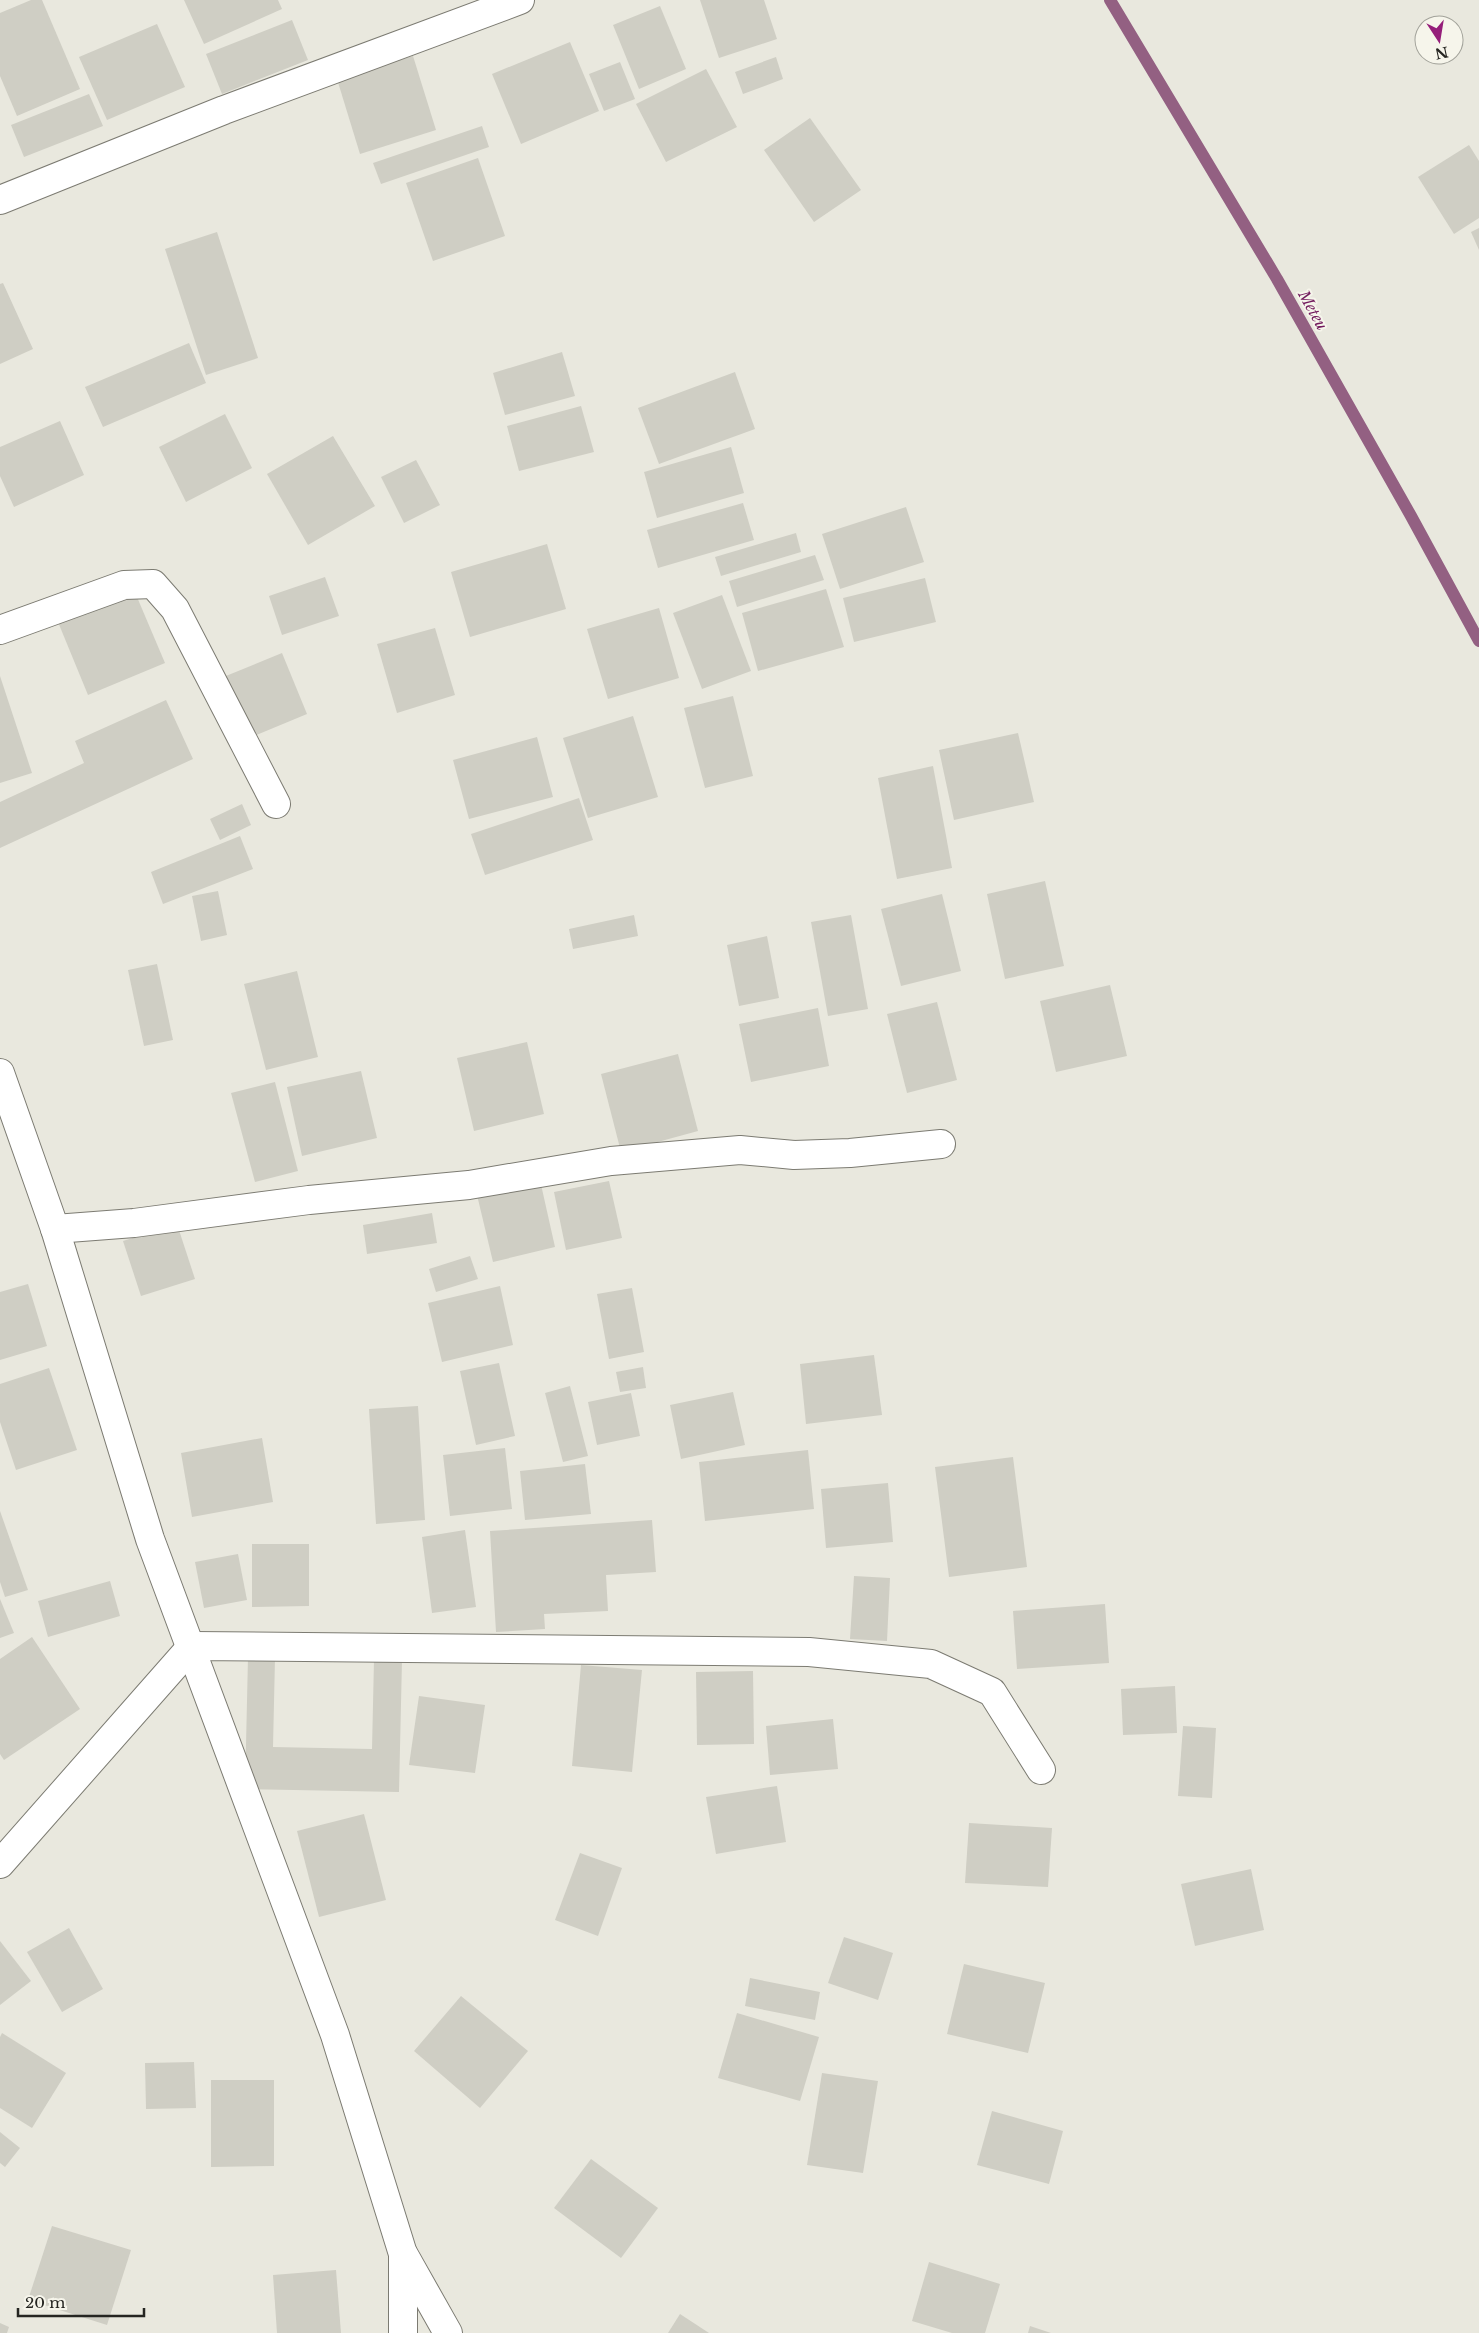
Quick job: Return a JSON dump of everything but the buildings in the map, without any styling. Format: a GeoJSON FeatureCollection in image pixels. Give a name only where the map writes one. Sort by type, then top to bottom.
{"type":"FeatureCollection","features":[{"type":"Feature","properties":{"kind":"street"},"geometry":{"type":"LineString","coordinates":[[0,200],[224,110],[520,0]]}},
{"type":"Feature","properties":{"kind":"street"},"geometry":{"type":"LineString","coordinates":[[0,630],[124,585],[153,584],[175,609],[276,804]]}},
{"type":"Feature","properties":{"kind":"street"},"geometry":{"type":"LineString","coordinates":[[0,1073],[55,1229],[150,1539],[192,1646],[335,2035],[403,2254],[448,2333]]}},
{"type":"Feature","properties":{"kind":"street"},"geometry":{"type":"LineString","coordinates":[[55,1229],[134,1223],[309,1200],[469,1185],[611,1161],[740,1150],[794,1156],[850,1153],[941,1144]]}},
{"type":"Feature","properties":{"kind":"street"},"geometry":{"type":"LineString","coordinates":[[0,1864],[192,1646],[809,1652],[931,1664],[992,1692],[1041,1770]]}},
{"type":"Feature","properties":{"kind":"street"},"geometry":{"type":"LineString","coordinates":[[403,2254],[403,2333]]}},
{"type":"Feature","properties":{"kind":"waterway","name":"Meteu"},"geometry":{"type":"LineString","coordinates":[[1110,0],[1277,279],[1411,516],[1479,641]]}}]}
